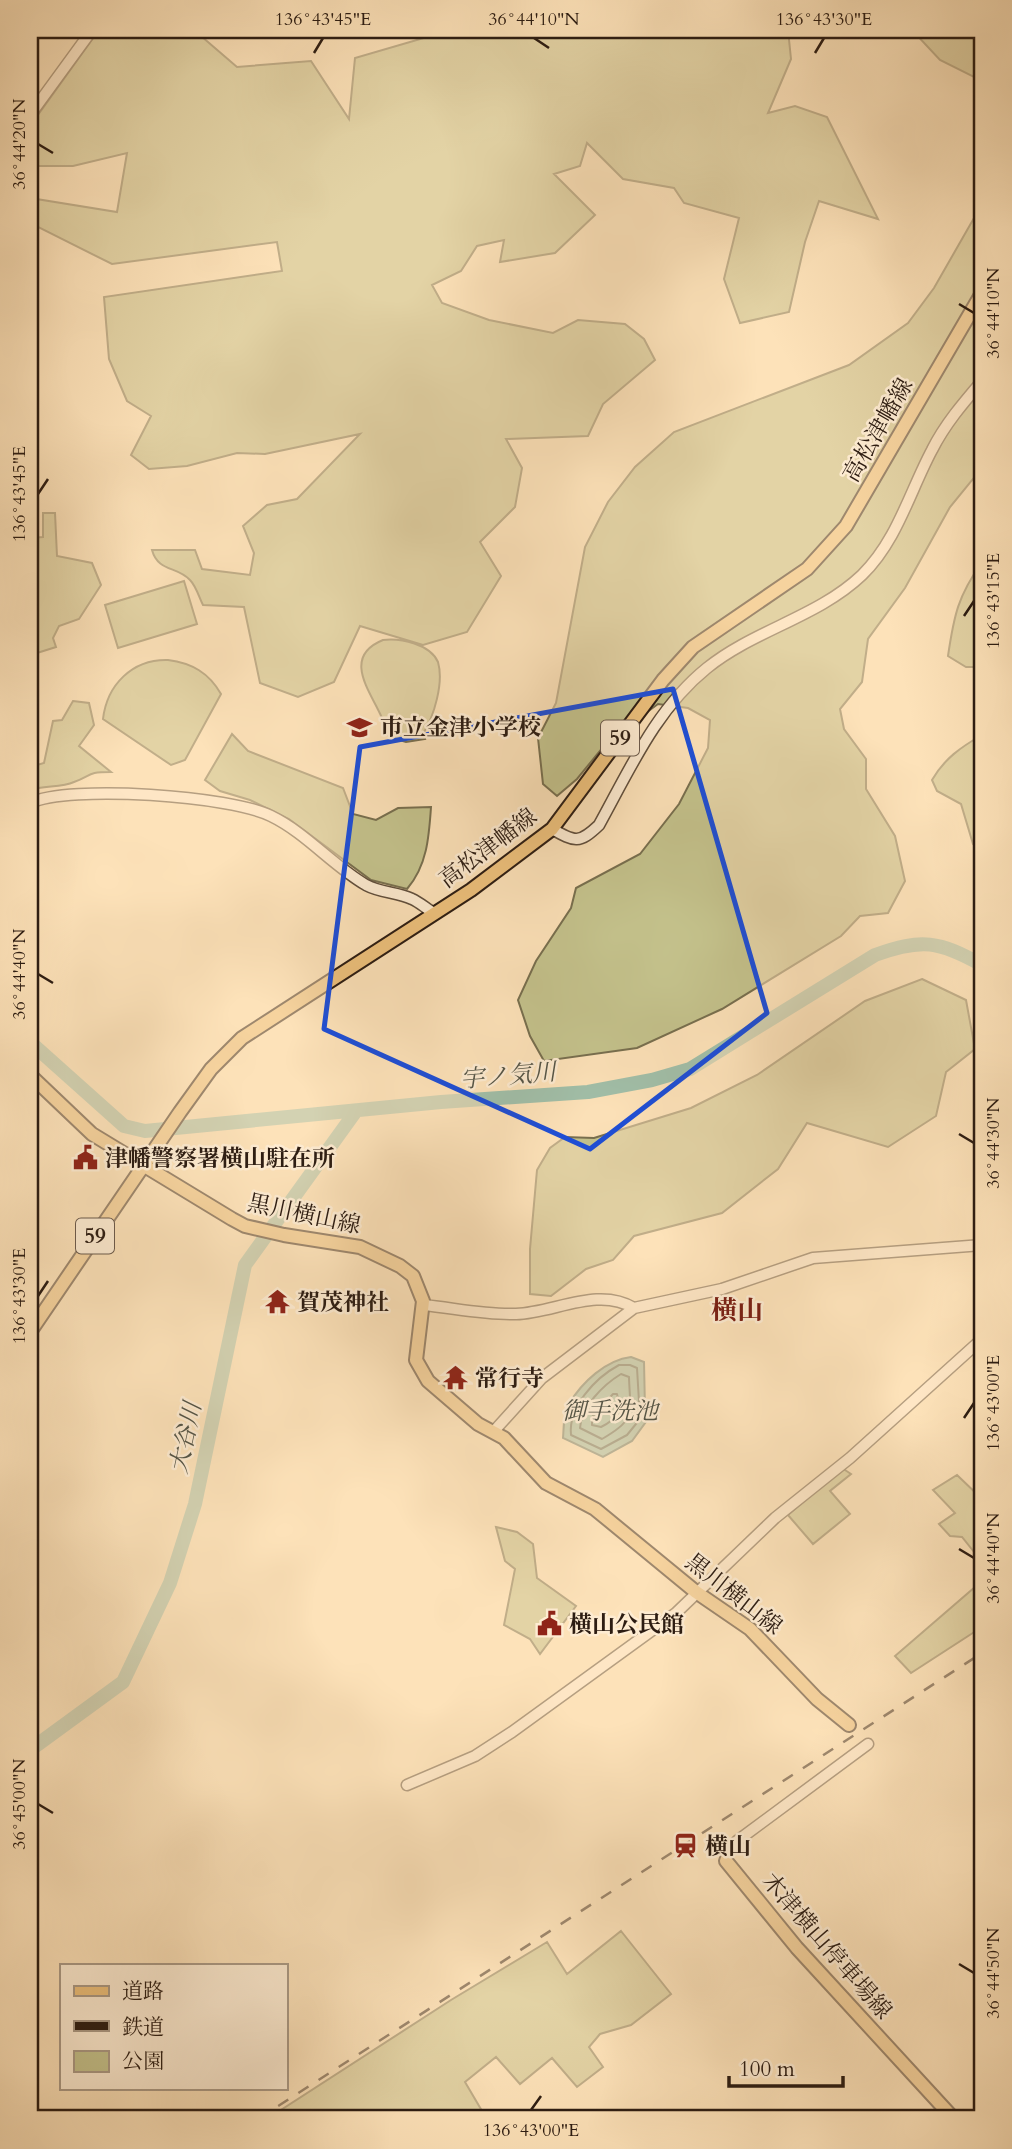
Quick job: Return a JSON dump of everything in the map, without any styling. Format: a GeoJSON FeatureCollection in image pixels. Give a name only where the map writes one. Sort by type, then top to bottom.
{"type":"FeatureCollection","features":[{"type":"Feature","properties":{"kind":"main road","name":"高松津幡線"},"geometry":{"type":"LineString","coordinates":[[30,1332],[211,1069],[242,1038],[471,890],[552,829],[663,680],[693,647],[807,569],[846,526],[982,293]]}},
{"type":"Feature","properties":{"kind":"main road","name":"黒川横山線"},"geometry":{"type":"LineString","coordinates":[[30,1075],[92,1134],[143,1168],[232,1219],[279,1234],[351,1245],[377,1253],[412,1276],[421,1291],[423,1305],[415,1346],[421,1371],[478,1424],[494,1431],[537,1476],[595,1509],[696,1592],[756,1634],[817,1699],[849,1725]]}},
{"type":"Feature","properties":{"kind":"main road","name":"木津横山停車場線"},"geometry":{"type":"LineString","coordinates":[[726,1861],[797,1948],[954,2119]]}},
{"type":"Feature","properties":{"kind":"street"},"geometry":{"type":"LineString","coordinates":[[30,116],[92,30]]}},
{"type":"Feature","properties":{"kind":"street"},"geometry":{"type":"LineString","coordinates":[[552,829],[569,839],[579,840],[588,835],[598,825],[655,725],[689,685],[708,667],[734,650],[825,602],[862,574],[882,552],[933,448],[959,408],[982,381]]}},
{"type":"Feature","properties":{"kind":"street"},"geometry":{"type":"LineString","coordinates":[[30,803],[53,795],[105,793],[254,809],[292,828],[368,886],[389,895],[411,898],[434,913]]}},
{"type":"Feature","properties":{"kind":"street"},"geometry":{"type":"LineString","coordinates":[[494,1431],[542,1378],[634,1308],[722,1289],[813,1258],[982,1245]]}},
{"type":"Feature","properties":{"kind":"street"},"geometry":{"type":"LineString","coordinates":[[423,1305],[466,1312],[516,1314],[537,1312],[570,1303],[611,1300],[634,1308]]}},
{"type":"Feature","properties":{"kind":"street"},"geometry":{"type":"LineString","coordinates":[[407,1785],[475,1756],[676,1613],[775,1518],[850,1458],[982,1339]]}},
{"type":"Feature","properties":{"kind":"street"},"geometry":{"type":"LineString","coordinates":[[726,1861],[727,1850],[737,1841],[868,1744]]}},
{"type":"Feature","properties":{"kind":"highlighted area"},"geometry":{"type":"Polygon","coordinates":[[[673,689],[767,1013],[590,1149],[324,1029],[360,747],[673,689]]]}},
{"type":"Feature","properties":{"kind":"green space"},"geometry":{"type":"Polygon","coordinates":[[[99,30],[194,30],[237,67],[311,61],[349,119],[355,58],[451,30],[788,30],[791,59],[768,113],[795,106],[827,117],[878,219],[819,201],[805,242],[789,312],[740,323],[724,279],[739,218],[684,203],[674,188],[623,179],[587,143],[580,166],[554,174],[595,215],[555,253],[500,262],[504,240],[477,246],[461,271],[432,285],[442,303],[489,320],[553,333],[578,320],[625,324],[644,339],[655,360],[603,404],[588,436],[506,439],[522,468],[515,507],[480,542],[501,576],[467,632],[423,645],[360,626],[334,682],[298,697],[260,683],[244,607],[203,605],[190,580],[159,562],[152,550],[195,550],[202,569],[250,575],[254,553],[243,526],[267,505],[297,499],[360,434],[265,454],[237,453],[187,466],[149,469],[131,455],[151,416],[127,401],[109,359],[104,297],[282,271],[277,242],[112,264],[30,223],[30,198],[117,212],[127,153],[73,166],[30,166],[30,126],[99,30]]]}},
{"type":"Feature","properties":{"kind":"green space"},"geometry":{"type":"Polygon","coordinates":[[[912,30],[982,30],[982,81],[940,60],[912,30]]]}},
{"type":"Feature","properties":{"kind":"green space"},"geometry":{"type":"Polygon","coordinates":[[[982,204],[982,468],[950,507],[905,588],[868,639],[862,682],[840,709],[844,729],[866,759],[866,789],[895,836],[905,881],[888,913],[860,916],[841,936],[722,1009],[637,1048],[544,1061],[530,1036],[518,1000],[536,961],[571,908],[576,888],[640,854],[679,804],[708,748],[710,720],[688,708],[658,704],[608,741],[577,779],[557,796],[543,784],[538,738],[556,703],[585,547],[608,502],[635,467],[674,432],[849,365],[908,323],[934,288],[982,204]]]}},
{"type":"Feature","properties":{"kind":"green space"},"geometry":{"type":"Polygon","coordinates":[[[43,513],[55,513],[57,556],[92,563],[101,585],[79,619],[59,626],[53,638],[56,647],[37,653],[30,637],[30,605],[34,601],[30,592],[30,538],[43,537],[43,513]]]}},
{"type":"Feature","properties":{"kind":"green space"},"geometry":{"type":"Polygon","coordinates":[[[982,562],[982,667],[966,667],[948,656],[952,629],[967,585],[982,562]]]}},
{"type":"Feature","properties":{"kind":"green space"},"geometry":{"type":"Polygon","coordinates":[[[184,581],[197,624],[118,648],[105,605],[184,581]]]}},
{"type":"Feature","properties":{"kind":"green space"},"geometry":{"type":"Polygon","coordinates":[[[383,640],[398,640],[422,647],[438,662],[439,689],[431,718],[423,734],[425,739],[406,742],[389,737],[366,686],[361,665],[364,656],[370,647],[383,640]]]}},
{"type":"Feature","properties":{"kind":"green space"},"geometry":{"type":"Polygon","coordinates":[[[168,660],[199,670],[221,694],[185,760],[171,765],[103,719],[110,695],[124,676],[143,664],[168,660]]]}},
{"type":"Feature","properties":{"kind":"green space"},"geometry":{"type":"Polygon","coordinates":[[[73,701],[89,703],[94,725],[79,746],[111,772],[93,773],[69,784],[30,790],[30,767],[44,763],[53,721],[62,720],[73,701]]]}},
{"type":"Feature","properties":{"kind":"green space"},"geometry":{"type":"Polygon","coordinates":[[[232,734],[248,751],[343,788],[353,814],[376,820],[398,808],[431,807],[423,861],[407,889],[371,880],[289,819],[250,800],[220,791],[205,780],[232,734]]]}},
{"type":"Feature","properties":{"kind":"green space"},"geometry":{"type":"Polygon","coordinates":[[[982,735],[982,853],[973,844],[961,804],[937,791],[932,780],[954,754],[982,735]]]}},
{"type":"Feature","properties":{"kind":"green space"},"geometry":{"type":"Polygon","coordinates":[[[922,979],[966,1000],[975,1049],[946,1072],[936,1116],[888,1147],[807,1123],[778,1169],[722,1213],[634,1236],[613,1260],[586,1269],[551,1296],[530,1294],[530,1249],[537,1170],[550,1148],[565,1137],[594,1138],[691,1108],[757,1075],[865,1001],[922,979]]]}},
{"type":"Feature","properties":{"kind":"green space"},"geometry":{"type":"Polygon","coordinates":[[[842,1468],[851,1474],[830,1491],[850,1514],[813,1544],[788,1515],[842,1468]]]}},
{"type":"Feature","properties":{"kind":"green space"},"geometry":{"type":"Polygon","coordinates":[[[957,1475],[982,1499],[982,1562],[962,1537],[950,1536],[939,1524],[955,1513],[933,1490],[957,1475]]]}},
{"type":"Feature","properties":{"kind":"green space"},"geometry":{"type":"Polygon","coordinates":[[[496,1527],[517,1532],[533,1544],[537,1578],[576,1606],[540,1654],[530,1639],[504,1625],[515,1569],[505,1561],[496,1527]]]}},
{"type":"Feature","properties":{"kind":"green space"},"geometry":{"type":"Polygon","coordinates":[[[982,1581],[982,1627],[911,1673],[895,1656],[982,1581]]]}},
{"type":"Feature","properties":{"kind":"green space"},"geometry":{"type":"Polygon","coordinates":[[[621,1931],[671,1994],[631,2025],[600,2034],[589,2047],[603,2067],[577,2087],[552,2058],[520,2084],[496,2057],[465,2082],[482,2111],[480,2119],[267,2119],[451,2000],[547,1942],[567,1974],[621,1931]]]}},
{"type":"Feature","properties":{"kind":"water","name":"御手洗池"},"geometry":{"type":"Polygon","coordinates":[[[631,1357],[644,1362],[645,1409],[648,1419],[632,1441],[603,1457],[563,1438],[567,1408],[574,1396],[604,1367],[631,1357]]]}},
{"type":"Feature","properties":{"kind":"waterway","name":"宇ノ気川"},"geometry":{"type":"LineString","coordinates":[[30,1042],[124,1126],[145,1131],[441,1102],[588,1092],[652,1080],[690,1069],[875,955],[906,946],[930,945],[954,951],[982,965]]}},
{"type":"Feature","properties":{"kind":"waterway","name":"大谷川"},"geometry":{"type":"LineString","coordinates":[[30,1750],[123,1682],[170,1583],[195,1504],[245,1265],[356,1111]]}},
{"type":"Feature","properties":{"kind":"railway"},"geometry":{"type":"LineString","coordinates":[[258,2119],[982,1653]]}},
{"type":"Feature","properties":{"kind":"place","name":"市立金津小学校"},"geometry":{"type":"Point","coordinates":[360,727]}},
{"type":"Feature","properties":{"kind":"place","name":"津幡警察署横山駐在所"},"geometry":{"type":"Point","coordinates":[85,1158]}},
{"type":"Feature","properties":{"kind":"place","name":"賀茂神社"},"geometry":{"type":"Point","coordinates":[277,1302]}},
{"type":"Feature","properties":{"kind":"place","name":"常行寺"},"geometry":{"type":"Point","coordinates":[455,1378]}},
{"type":"Feature","properties":{"kind":"place","name":"横山公民館"},"geometry":{"type":"Point","coordinates":[549,1624]}},
{"type":"Feature","properties":{"kind":"place","name":"横山"},"geometry":{"type":"Point","coordinates":[685,1846]}},
{"type":"Feature","properties":{"kind":"district","name":"横山"},"geometry":{"type":"Point","coordinates":[737,1310]}}]}
